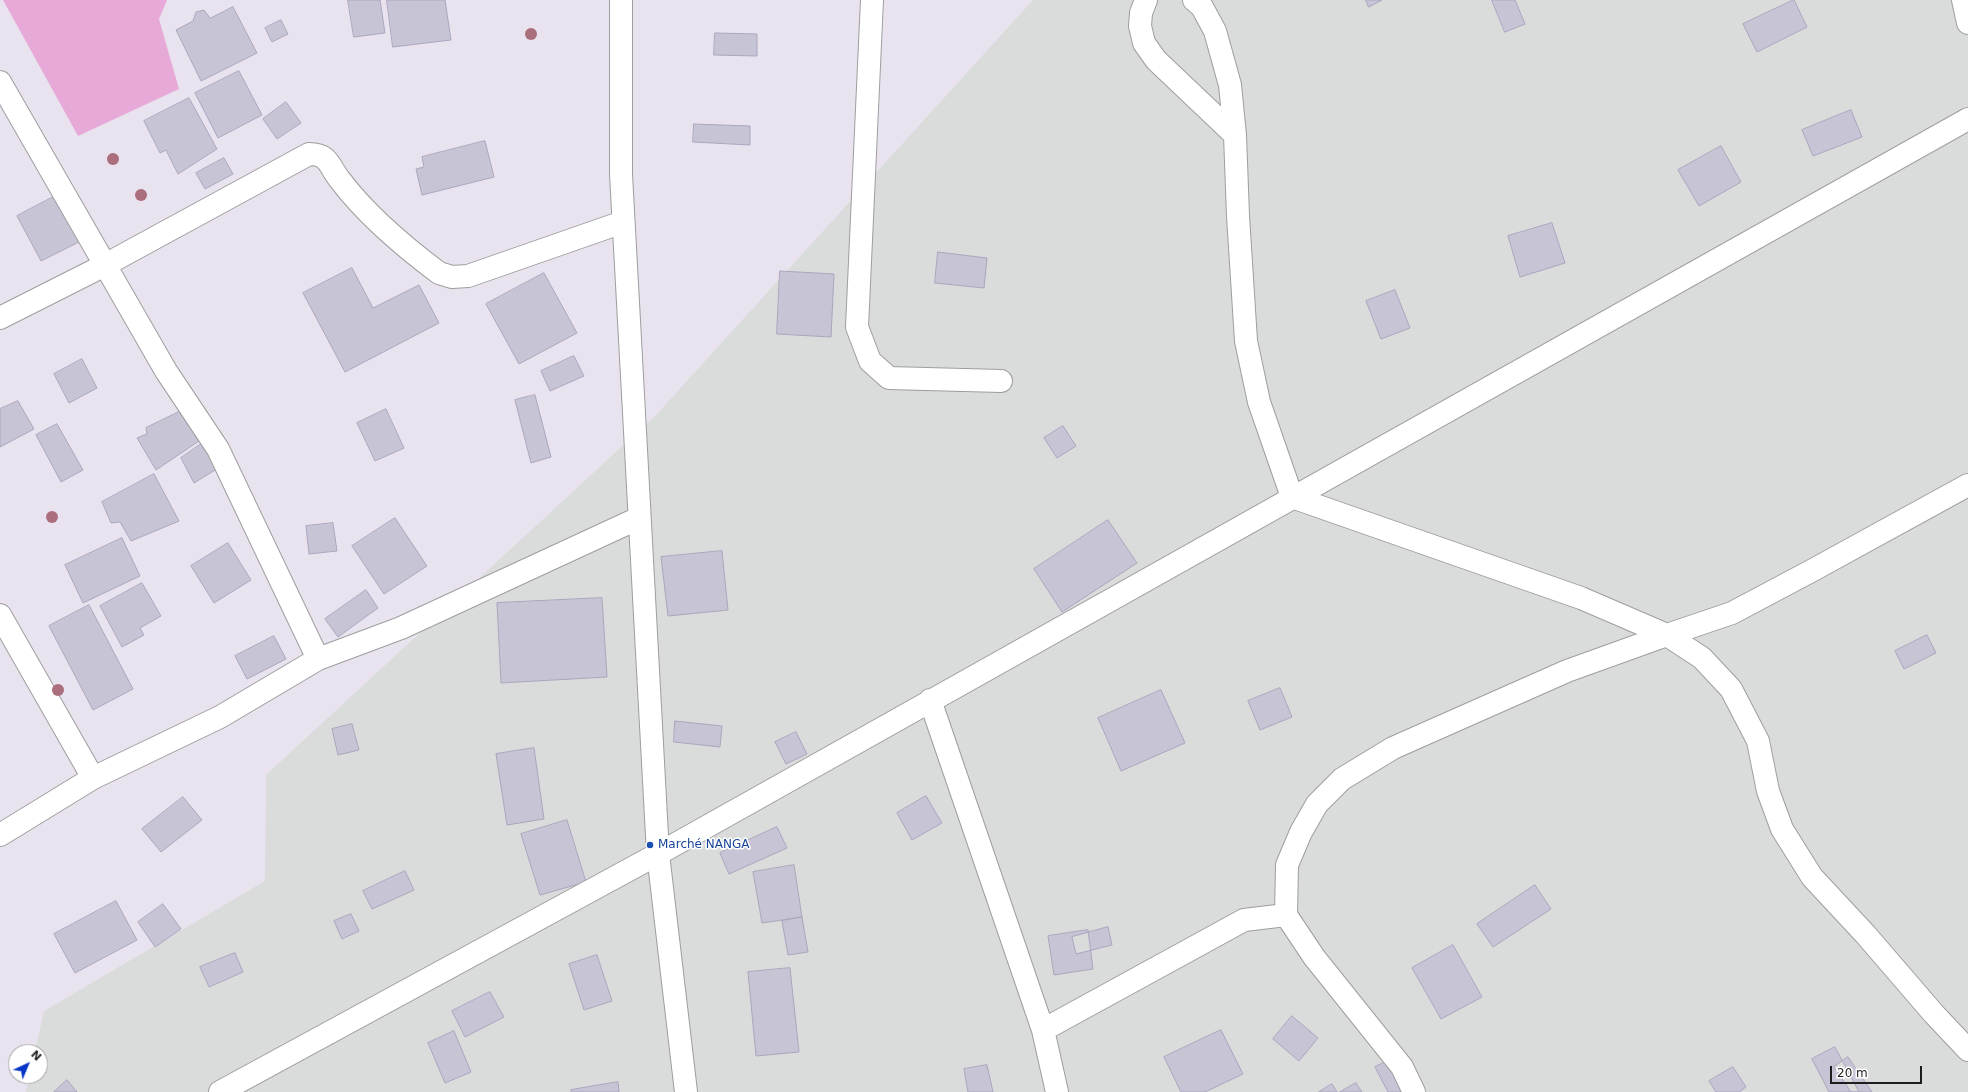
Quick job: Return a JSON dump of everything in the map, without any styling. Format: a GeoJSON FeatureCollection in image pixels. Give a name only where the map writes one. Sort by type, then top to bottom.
{"type":"FeatureCollection","features":[{"type":"Feature","properties":{"kind":"street"},"geometry":{"type":"LineString","coordinates":[[621,0],[621,174],[623,222],[658,854],[686,1092]]}},
{"type":"Feature","properties":{"kind":"street"},"geometry":{"type":"LineString","coordinates":[[872,0],[857,327],[870,361],[889,378],[1001,381]]}},
{"type":"Feature","properties":{"kind":"street"},"geometry":{"type":"LineString","coordinates":[[1146,0],[1141,13],[1140,26],[1144,43],[1156,60],[1236,135]]}},
{"type":"Feature","properties":{"kind":"street"},"geometry":{"type":"LineString","coordinates":[[1194,0],[1202,8],[1215,31],[1230,85],[1236,135],[1238,216],[1246,341],[1259,402],[1292,498]]}},
{"type":"Feature","properties":{"kind":"street"},"geometry":{"type":"LineString","coordinates":[[1962,0],[1968,23]]}},
{"type":"Feature","properties":{"kind":"street"},"geometry":{"type":"LineString","coordinates":[[0,82],[166,371],[218,450],[318,659]]}},
{"type":"Feature","properties":{"kind":"street"},"geometry":{"type":"LineString","coordinates":[[220,1092],[658,854],[930,700],[1968,119]]}},
{"type":"Feature","properties":{"kind":"street"},"geometry":{"type":"LineString","coordinates":[[0,318],[105,265],[309,154],[318,154],[327,160],[339,179],[373,218],[439,273],[452,277],[468,276],[623,222]]}},
{"type":"Feature","properties":{"kind":"street"},"geometry":{"type":"LineString","coordinates":[[1414,1092],[1402,1067],[1314,957],[1286,914],[1288,865],[1300,832],[1316,804],[1342,780],[1393,748],[1567,671],[1732,613],[1968,485]]}},
{"type":"Feature","properties":{"kind":"street"},"geometry":{"type":"LineString","coordinates":[[1292,498],[1581,598],[1667,635],[1702,658],[1731,689],[1758,741],[1768,791],[1782,829],[1812,877],[1866,935],[1934,1014],[1968,1050]]}},
{"type":"Feature","properties":{"kind":"street"},"geometry":{"type":"LineString","coordinates":[[0,835],[93,778],[220,717],[318,659],[401,628],[639,518]]}},
{"type":"Feature","properties":{"kind":"street"},"geometry":{"type":"LineString","coordinates":[[0,615],[93,778]]}},
{"type":"Feature","properties":{"kind":"street"},"geometry":{"type":"LineString","coordinates":[[930,700],[1044,1030],[1058,1092]]}},
{"type":"Feature","properties":{"kind":"street"},"geometry":{"type":"LineString","coordinates":[[1044,1030],[1244,920],[1286,914]]}},
{"type":"Feature","properties":{"kind":"shaded area"},"geometry":{"type":"Polygon","coordinates":[[[3,0],[167,0],[159,19],[179,89],[78,136],[3,0]]]}},
{"type":"Feature","properties":{"kind":"shaded area"},"geometry":{"type":"Polygon","coordinates":[[[1033,0],[1968,0],[1968,1092],[26,1092],[28,1084],[48,1084],[48,1044],[37,1044],[44,1011],[265,881],[266,775],[656,415],[1033,0]]]}},
{"type":"Feature","properties":{"kind":"building"},"geometry":{"type":"Polygon","coordinates":[[[348,0],[380,0],[385,33],[354,37],[348,0]]]}},
{"type":"Feature","properties":{"kind":"building"},"geometry":{"type":"Polygon","coordinates":[[[387,0],[445,0],[451,40],[393,47],[387,0]]]}},
{"type":"Feature","properties":{"kind":"building"},"geometry":{"type":"Polygon","coordinates":[[[1366,0],[1382,0],[1369,7],[1366,0]]]}},
{"type":"Feature","properties":{"kind":"building"},"geometry":{"type":"Polygon","coordinates":[[[1492,0],[1515,0],[1525,24],[1505,32],[1492,0]]]}},
{"type":"Feature","properties":{"kind":"building"},"geometry":{"type":"Polygon","coordinates":[[[1794,0],[1807,27],[1757,52],[1743,24],[1794,0]]]}},
{"type":"Feature","properties":{"kind":"building"},"geometry":{"type":"Polygon","coordinates":[[[233,7],[257,53],[201,81],[176,30],[193,21],[196,12],[204,10],[210,18],[233,7]]]}},
{"type":"Feature","properties":{"kind":"building"},"geometry":{"type":"Polygon","coordinates":[[[281,20],[288,34],[272,42],[265,28],[281,20]]]}},
{"type":"Feature","properties":{"kind":"building"},"geometry":{"type":"Polygon","coordinates":[[[715,33],[757,34],[757,56],[714,55],[715,33]]]}},
{"type":"Feature","properties":{"kind":"building"},"geometry":{"type":"Polygon","coordinates":[[[239,71],[262,115],[218,138],[195,93],[239,71]]]}},
{"type":"Feature","properties":{"kind":"building"},"geometry":{"type":"Polygon","coordinates":[[[189,98],[217,149],[178,174],[166,150],[160,153],[144,121],[189,98]]]}},
{"type":"Feature","properties":{"kind":"building"},"geometry":{"type":"Polygon","coordinates":[[[286,102],[301,123],[277,139],[263,119],[286,102]]]}},
{"type":"Feature","properties":{"kind":"building"},"geometry":{"type":"Polygon","coordinates":[[[1851,110],[1862,137],[1813,156],[1802,130],[1851,110]]]}},
{"type":"Feature","properties":{"kind":"building"},"geometry":{"type":"Polygon","coordinates":[[[694,124],[750,126],[750,145],[693,142],[694,124]]]}},
{"type":"Feature","properties":{"kind":"building"},"geometry":{"type":"Polygon","coordinates":[[[485,141],[494,177],[422,195],[416,169],[424,167],[422,157],[485,141]]]}},
{"type":"Feature","properties":{"kind":"building"},"geometry":{"type":"Polygon","coordinates":[[[1721,146],[1741,182],[1699,206],[1678,170],[1721,146]]]}},
{"type":"Feature","properties":{"kind":"building"},"geometry":{"type":"Polygon","coordinates":[[[224,158],[233,174],[205,189],[196,173],[224,158]]]}},
{"type":"Feature","properties":{"kind":"building"},"geometry":{"type":"Polygon","coordinates":[[[59,194],[83,240],[41,261],[17,216],[59,194]]]}},
{"type":"Feature","properties":{"kind":"building"},"geometry":{"type":"Polygon","coordinates":[[[1552,223],[1565,263],[1520,277],[1508,236],[1552,223]]]}},
{"type":"Feature","properties":{"kind":"building"},"geometry":{"type":"Polygon","coordinates":[[[938,252],[987,258],[984,288],[935,283],[938,252]]]}},
{"type":"Feature","properties":{"kind":"building"},"geometry":{"type":"Polygon","coordinates":[[[352,268],[373,308],[419,285],[439,323],[345,372],[303,293],[352,268]]]}},
{"type":"Feature","properties":{"kind":"building"},"geometry":{"type":"Polygon","coordinates":[[[780,271],[834,274],[831,337],[777,334],[780,271]]]}},
{"type":"Feature","properties":{"kind":"building"},"geometry":{"type":"Polygon","coordinates":[[[544,273],[577,333],[519,364],[486,304],[544,273]]]}},
{"type":"Feature","properties":{"kind":"building"},"geometry":{"type":"Polygon","coordinates":[[[1395,290],[1410,328],[1381,339],[1366,301],[1395,290]]]}},
{"type":"Feature","properties":{"kind":"building"},"geometry":{"type":"Polygon","coordinates":[[[574,356],[584,376],[550,391],[541,371],[574,356]]]}},
{"type":"Feature","properties":{"kind":"building"},"geometry":{"type":"Polygon","coordinates":[[[82,359],[97,388],[69,403],[54,374],[82,359]]]}},
{"type":"Feature","properties":{"kind":"building"},"geometry":{"type":"Polygon","coordinates":[[[535,395],[551,457],[531,463],[515,400],[535,395]]]}},
{"type":"Feature","properties":{"kind":"building"},"geometry":{"type":"Polygon","coordinates":[[[18,401],[34,429],[0,447],[0,409],[18,401]]]}},
{"type":"Feature","properties":{"kind":"building"},"geometry":{"type":"Polygon","coordinates":[[[187,408],[202,439],[156,470],[137,438],[147,434],[146,428],[187,408]]]}},
{"type":"Feature","properties":{"kind":"building"},"geometry":{"type":"Polygon","coordinates":[[[386,409],[404,448],[375,461],[357,423],[386,409]]]}},
{"type":"Feature","properties":{"kind":"building"},"geometry":{"type":"Polygon","coordinates":[[[57,424],[83,470],[61,482],[36,435],[57,424]]]}},
{"type":"Feature","properties":{"kind":"building"},"geometry":{"type":"Polygon","coordinates":[[[1063,426],[1076,446],[1057,458],[1044,438],[1063,426]]]}},
{"type":"Feature","properties":{"kind":"building"},"geometry":{"type":"Polygon","coordinates":[[[204,442],[220,467],[194,483],[181,458],[204,442]]]}},
{"type":"Feature","properties":{"kind":"building"},"geometry":{"type":"Polygon","coordinates":[[[154,474],[179,521],[131,541],[120,522],[111,523],[102,502],[154,474]]]}},
{"type":"Feature","properties":{"kind":"building"},"geometry":{"type":"Polygon","coordinates":[[[395,518],[427,566],[384,594],[352,546],[395,518]]]}},
{"type":"Feature","properties":{"kind":"building"},"geometry":{"type":"Polygon","coordinates":[[[1108,520],[1137,563],[1062,612],[1034,569],[1108,520]]]}},
{"type":"Feature","properties":{"kind":"building"},"geometry":{"type":"Polygon","coordinates":[[[333,523],[337,551],[309,554],[306,526],[333,523]]]}},
{"type":"Feature","properties":{"kind":"building"},"geometry":{"type":"Polygon","coordinates":[[[122,538],[140,576],[83,603],[65,565],[122,538]]]}},
{"type":"Feature","properties":{"kind":"building"},"geometry":{"type":"Polygon","coordinates":[[[228,543],[251,580],[214,603],[191,566],[228,543]]]}},
{"type":"Feature","properties":{"kind":"building"},"geometry":{"type":"Polygon","coordinates":[[[722,551],[728,610],[668,616],[661,557],[722,551]]]}},
{"type":"Feature","properties":{"kind":"building"},"geometry":{"type":"Polygon","coordinates":[[[142,583],[161,616],[140,628],[144,635],[122,647],[100,606],[142,583]]]}},
{"type":"Feature","properties":{"kind":"building"},"geometry":{"type":"Polygon","coordinates":[[[366,590],[378,608],[338,637],[325,619],[366,590]]]}},
{"type":"Feature","properties":{"kind":"building"},"geometry":{"type":"Polygon","coordinates":[[[602,598],[607,677],[501,683],[497,603],[602,598]]]}},
{"type":"Feature","properties":{"kind":"building"},"geometry":{"type":"Polygon","coordinates":[[[89,605],[133,689],[93,710],[49,626],[89,605]]]}},
{"type":"Feature","properties":{"kind":"building"},"geometry":{"type":"Polygon","coordinates":[[[1927,635],[1936,653],[1904,669],[1895,651],[1927,635]]]}},
{"type":"Feature","properties":{"kind":"building"},"geometry":{"type":"Polygon","coordinates":[[[274,636],[286,659],[247,679],[235,656],[274,636]]]}},
{"type":"Feature","properties":{"kind":"building"},"geometry":{"type":"Polygon","coordinates":[[[1280,688],[1292,717],[1260,730],[1248,701],[1280,688]]]}},
{"type":"Feature","properties":{"kind":"building"},"geometry":{"type":"Polygon","coordinates":[[[1161,690],[1185,743],[1121,771],[1098,718],[1161,690]]]}},
{"type":"Feature","properties":{"kind":"building"},"geometry":{"type":"Polygon","coordinates":[[[675,721],[722,726],[720,747],[674,742],[675,721]]]}},
{"type":"Feature","properties":{"kind":"building"},"geometry":{"type":"Polygon","coordinates":[[[352,724],[359,750],[338,755],[332,729],[352,724]]]}},
{"type":"Feature","properties":{"kind":"building"},"geometry":{"type":"Polygon","coordinates":[[[796,732],[807,754],[786,764],[775,742],[796,732]]]}},
{"type":"Feature","properties":{"kind":"building"},"geometry":{"type":"Polygon","coordinates":[[[534,748],[544,819],[507,825],[496,754],[534,748]]]}},
{"type":"Feature","properties":{"kind":"building"},"geometry":{"type":"Polygon","coordinates":[[[926,796],[942,823],[912,840],[897,813],[926,796]]]}},
{"type":"Feature","properties":{"kind":"building"},"geometry":{"type":"Polygon","coordinates":[[[183,797],[202,820],[161,852],[142,829],[183,797]]]}},
{"type":"Feature","properties":{"kind":"building"},"geometry":{"type":"Polygon","coordinates":[[[567,820],[586,882],[540,895],[521,834],[567,820]]]}},
{"type":"Feature","properties":{"kind":"building"},"geometry":{"type":"Polygon","coordinates":[[[777,827],[787,848],[729,874],[720,853],[777,827]]]}},
{"type":"Feature","properties":{"kind":"building"},"geometry":{"type":"Polygon","coordinates":[[[794,865],[802,917],[762,923],[753,872],[794,865]]]}},
{"type":"Feature","properties":{"kind":"building"},"geometry":{"type":"Polygon","coordinates":[[[405,871],[414,890],[372,909],[363,891],[405,871]]]}},
{"type":"Feature","properties":{"kind":"building"},"geometry":{"type":"Polygon","coordinates":[[[1535,885],[1551,909],[1493,947],[1477,924],[1535,885]]]}},
{"type":"Feature","properties":{"kind":"building"},"geometry":{"type":"Polygon","coordinates":[[[116,901],[137,940],[75,973],[54,934],[116,901]]]}},
{"type":"Feature","properties":{"kind":"building"},"geometry":{"type":"Polygon","coordinates":[[[163,904],[181,929],[155,947],[138,922],[163,904]]]}},
{"type":"Feature","properties":{"kind":"building"},"geometry":{"type":"Polygon","coordinates":[[[351,914],[359,931],[342,939],[334,921],[351,914]]]}},
{"type":"Feature","properties":{"kind":"building"},"geometry":{"type":"Polygon","coordinates":[[[802,917],[808,952],[788,955],[782,921],[802,917]]]}},
{"type":"Feature","properties":{"kind":"building"},"geometry":{"type":"Polygon","coordinates":[[[1108,927],[1112,945],[1076,954],[1072,937],[1108,927]]]}},
{"type":"Feature","properties":{"kind":"building"},"geometry":{"type":"Polygon","coordinates":[[[1088,930],[1093,969],[1054,975],[1048,936],[1088,930]]]}},
{"type":"Feature","properties":{"kind":"building"},"geometry":{"type":"Polygon","coordinates":[[[1453,945],[1482,997],[1441,1019],[1412,968],[1453,945]]]}},
{"type":"Feature","properties":{"kind":"building"},"geometry":{"type":"Polygon","coordinates":[[[235,953],[243,972],[209,987],[200,967],[235,953]]]}},
{"type":"Feature","properties":{"kind":"building"},"geometry":{"type":"Polygon","coordinates":[[[597,955],[612,1001],[584,1010],[569,964],[597,955]]]}},
{"type":"Feature","properties":{"kind":"building"},"geometry":{"type":"Polygon","coordinates":[[[790,968],[799,1052],[756,1056],[748,972],[790,968]]]}},
{"type":"Feature","properties":{"kind":"building"},"geometry":{"type":"Polygon","coordinates":[[[490,992],[504,1017],[465,1037],[452,1011],[490,992]]]}},
{"type":"Feature","properties":{"kind":"building"},"geometry":{"type":"Polygon","coordinates":[[[1292,1016],[1318,1038],[1299,1061],[1273,1039],[1292,1016]]]}},
{"type":"Feature","properties":{"kind":"building"},"geometry":{"type":"Polygon","coordinates":[[[1221,1030],[1243,1074],[1205,1092],[1181,1092],[1164,1057],[1221,1030]]]}},
{"type":"Feature","properties":{"kind":"building"},"geometry":{"type":"Polygon","coordinates":[[[454,1031],[471,1072],[445,1083],[428,1043],[454,1031]]]}},
{"type":"Feature","properties":{"kind":"building"},"geometry":{"type":"Polygon","coordinates":[[[1835,1047],[1859,1092],[1829,1092],[1812,1059],[1835,1047]]]}},
{"type":"Feature","properties":{"kind":"building"},"geometry":{"type":"Polygon","coordinates":[[[1848,1057],[1872,1092],[1851,1092],[1834,1067],[1848,1057]]]}},
{"type":"Feature","properties":{"kind":"building"},"geometry":{"type":"Polygon","coordinates":[[[1388,1061],[1403,1092],[1388,1092],[1375,1067],[1388,1061]]]}},
{"type":"Feature","properties":{"kind":"building"},"geometry":{"type":"Polygon","coordinates":[[[987,1065],[993,1092],[968,1092],[964,1069],[987,1065]]]}},
{"type":"Feature","properties":{"kind":"building"},"geometry":{"type":"Polygon","coordinates":[[[1733,1067],[1746,1087],[1739,1092],[1716,1092],[1709,1081],[1733,1067]]]}},
{"type":"Feature","properties":{"kind":"building"},"geometry":{"type":"Polygon","coordinates":[[[67,1080],[77,1092],[54,1092],[67,1080]]]}},
{"type":"Feature","properties":{"kind":"building"},"geometry":{"type":"Polygon","coordinates":[[[618,1082],[619,1092],[571,1092],[571,1090],[618,1082]]]}},
{"type":"Feature","properties":{"kind":"building"},"geometry":{"type":"Polygon","coordinates":[[[1356,1083],[1362,1092],[1340,1092],[1356,1083]]]}},
{"type":"Feature","properties":{"kind":"building"},"geometry":{"type":"Polygon","coordinates":[[[1332,1084],[1337,1092],[1319,1092],[1332,1084]]]}},
{"type":"Feature","properties":{"kind":"place","name":"Marché NANGA"},"geometry":{"type":"Point","coordinates":[650,845]}}]}
